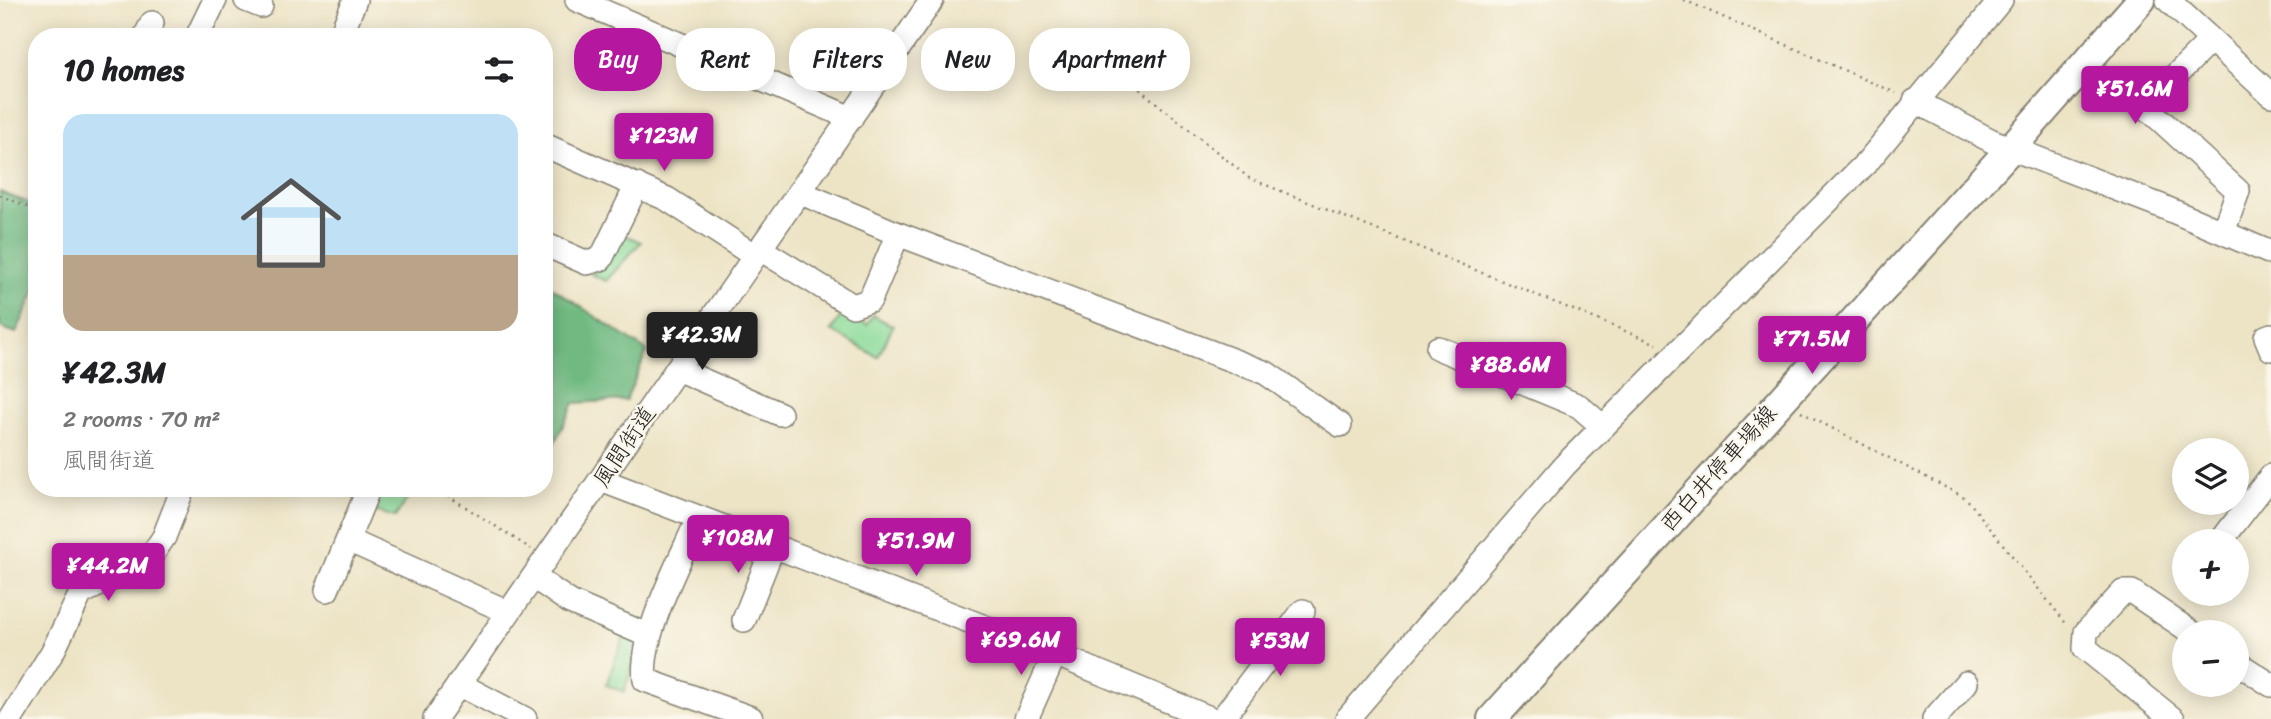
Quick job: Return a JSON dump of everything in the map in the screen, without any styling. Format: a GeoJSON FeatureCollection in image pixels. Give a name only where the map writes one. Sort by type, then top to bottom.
{"type":"FeatureCollection","features":[{"type":"Feature","properties":{"kind":"main road","name":"西白井停車場線"},"geometry":{"type":"LineString","coordinates":[[1492,719],[1779,400],[2002,144],[2118,0]]}},
{"type":"Feature","properties":{"kind":"main road","name":"西白井停車場線"},"geometry":{"type":"LineString","coordinates":[[1469,719],[2002,144],[2141,0]]}},
{"type":"Feature","properties":{"kind":"street"},"geometry":{"type":"LineString","coordinates":[[201,28],[215,0]]}},
{"type":"Feature","properties":{"kind":"street"},"geometry":{"type":"LineString","coordinates":[[344,28],[355,0]]}},
{"type":"Feature","properties":{"kind":"street"},"geometry":{"type":"LineString","coordinates":[[578,0],[851,118]]}},
{"type":"Feature","properties":{"kind":"street","name":"風間街道"},"geometry":{"type":"LineString","coordinates":[[435,719],[932,0]]}},
{"type":"Feature","properties":{"kind":"street"},"geometry":{"type":"LineString","coordinates":[[1347,719],[1565,465],[1868,162],[1915,101],[2001,0]]}},
{"type":"Feature","properties":{"kind":"street"},"geometry":{"type":"LineString","coordinates":[[2168,0],[2271,95]]}},
{"type":"Feature","properties":{"kind":"street"},"geometry":{"type":"LineString","coordinates":[[2211,40],[2145,106],[2238,191],[2223,232]]}},
{"type":"Feature","properties":{"kind":"street"},"geometry":{"type":"LineString","coordinates":[[1915,101],[2002,144],[2271,253]]}},
{"type":"Feature","properties":{"kind":"street"},"geometry":{"type":"LineString","coordinates":[[553,149],[667,199],[853,306],[870,300],[898,234]]}},
{"type":"Feature","properties":{"kind":"street"},"geometry":{"type":"LineString","coordinates":[[553,248],[587,263],[601,259],[637,185]]}},
{"type":"Feature","properties":{"kind":"street"},"geometry":{"type":"LineString","coordinates":[[799,192],[898,234],[1266,373],[1340,425]]}},
{"type":"Feature","properties":{"kind":"street"},"geometry":{"type":"LineString","coordinates":[[2271,335],[2266,337],[2271,349]]}},
{"type":"Feature","properties":{"kind":"street"},"geometry":{"type":"LineString","coordinates":[[1438,348],[1579,406],[1603,427]]}},
{"type":"Feature","properties":{"kind":"street"},"geometry":{"type":"LineString","coordinates":[[677,369],[780,414]]}},
{"type":"Feature","properties":{"kind":"street"},"geometry":{"type":"LineString","coordinates":[[2230,529],[2271,476]]}},
{"type":"Feature","properties":{"kind":"street"},"geometry":{"type":"LineString","coordinates":[[601,480],[1055,654],[1212,719]]}},
{"type":"Feature","properties":{"kind":"street"},"geometry":{"type":"LineString","coordinates":[[11,719],[53,651],[81,593],[147,562],[164,537],[180,497]]}},
{"type":"Feature","properties":{"kind":"street"},"geometry":{"type":"LineString","coordinates":[[327,590],[350,541],[365,497]]}},
{"type":"Feature","properties":{"kind":"street"},"geometry":{"type":"LineString","coordinates":[[698,519],[649,636],[642,662],[645,680],[751,718]]}},
{"type":"Feature","properties":{"kind":"street"},"geometry":{"type":"LineString","coordinates":[[350,541],[508,612]]}},
{"type":"Feature","properties":{"kind":"street"},"geometry":{"type":"LineString","coordinates":[[744,620],[773,547]]}},
{"type":"Feature","properties":{"kind":"street"},"geometry":{"type":"LineString","coordinates":[[540,568],[569,602],[649,636]]}},
{"type":"Feature","properties":{"kind":"street"},"geometry":{"type":"LineString","coordinates":[[2173,719],[2085,648],[2086,632],[2123,592],[2133,592],[2174,620]]}},
{"type":"Feature","properties":{"kind":"street"},"geometry":{"type":"LineString","coordinates":[[1222,719],[1303,611]]}},
{"type":"Feature","properties":{"kind":"street"},"geometry":{"type":"LineString","coordinates":[[1026,719],[1055,654]]}},
{"type":"Feature","properties":{"kind":"street"},"geometry":{"type":"LineString","coordinates":[[2249,671],[2271,685]]}},
{"type":"Feature","properties":{"kind":"street"},"geometry":{"type":"LineString","coordinates":[[1934,719],[1966,683]]}},
{"type":"Feature","properties":{"kind":"street"},"geometry":{"type":"LineString","coordinates":[[459,684],[525,719]]}},
{"type":"Feature","properties":{"kind":"path"},"geometry":{"type":"LineString","coordinates":[[1684,0],[1915,101]]}},
{"type":"Feature","properties":{"kind":"path"},"geometry":{"type":"LineString","coordinates":[[1142,91],[1249,178],[1678,352]]}},
{"type":"Feature","properties":{"kind":"path"},"geometry":{"type":"LineString","coordinates":[[0,195],[28,207]]}},
{"type":"Feature","properties":{"kind":"path"},"geometry":{"type":"LineString","coordinates":[[1779,400],[1966,498],[2085,648]]}},
{"type":"Feature","properties":{"kind":"path"},"geometry":{"type":"LineString","coordinates":[[448,497],[540,568]]}},
{"type":"Feature","properties":{"kind":"green space"},"geometry":{"type":"Polygon","coordinates":[[[0,192],[28,203],[28,307],[16,333],[0,327],[0,192]]]}},
{"type":"Feature","properties":{"kind":"green space"},"geometry":{"type":"Polygon","coordinates":[[[621,233],[641,242],[606,281],[591,274],[604,265],[621,233]]]}},
{"type":"Feature","properties":{"kind":"green space"},"geometry":{"type":"Polygon","coordinates":[[[553,288],[647,351],[626,400],[574,403],[553,446],[553,288]]]}},
{"type":"Feature","properties":{"kind":"green space"},"geometry":{"type":"Polygon","coordinates":[[[844,311],[867,325],[873,315],[893,326],[878,357],[831,331],[844,311]]]}},
{"type":"Feature","properties":{"kind":"green space"},"geometry":{"type":"Polygon","coordinates":[[[373,497],[409,497],[395,517],[368,509],[373,497]]]}},
{"type":"Feature","properties":{"kind":"green space"},"geometry":{"type":"Polygon","coordinates":[[[625,633],[635,636],[638,648],[624,692],[606,685],[625,633]]]}}]}
